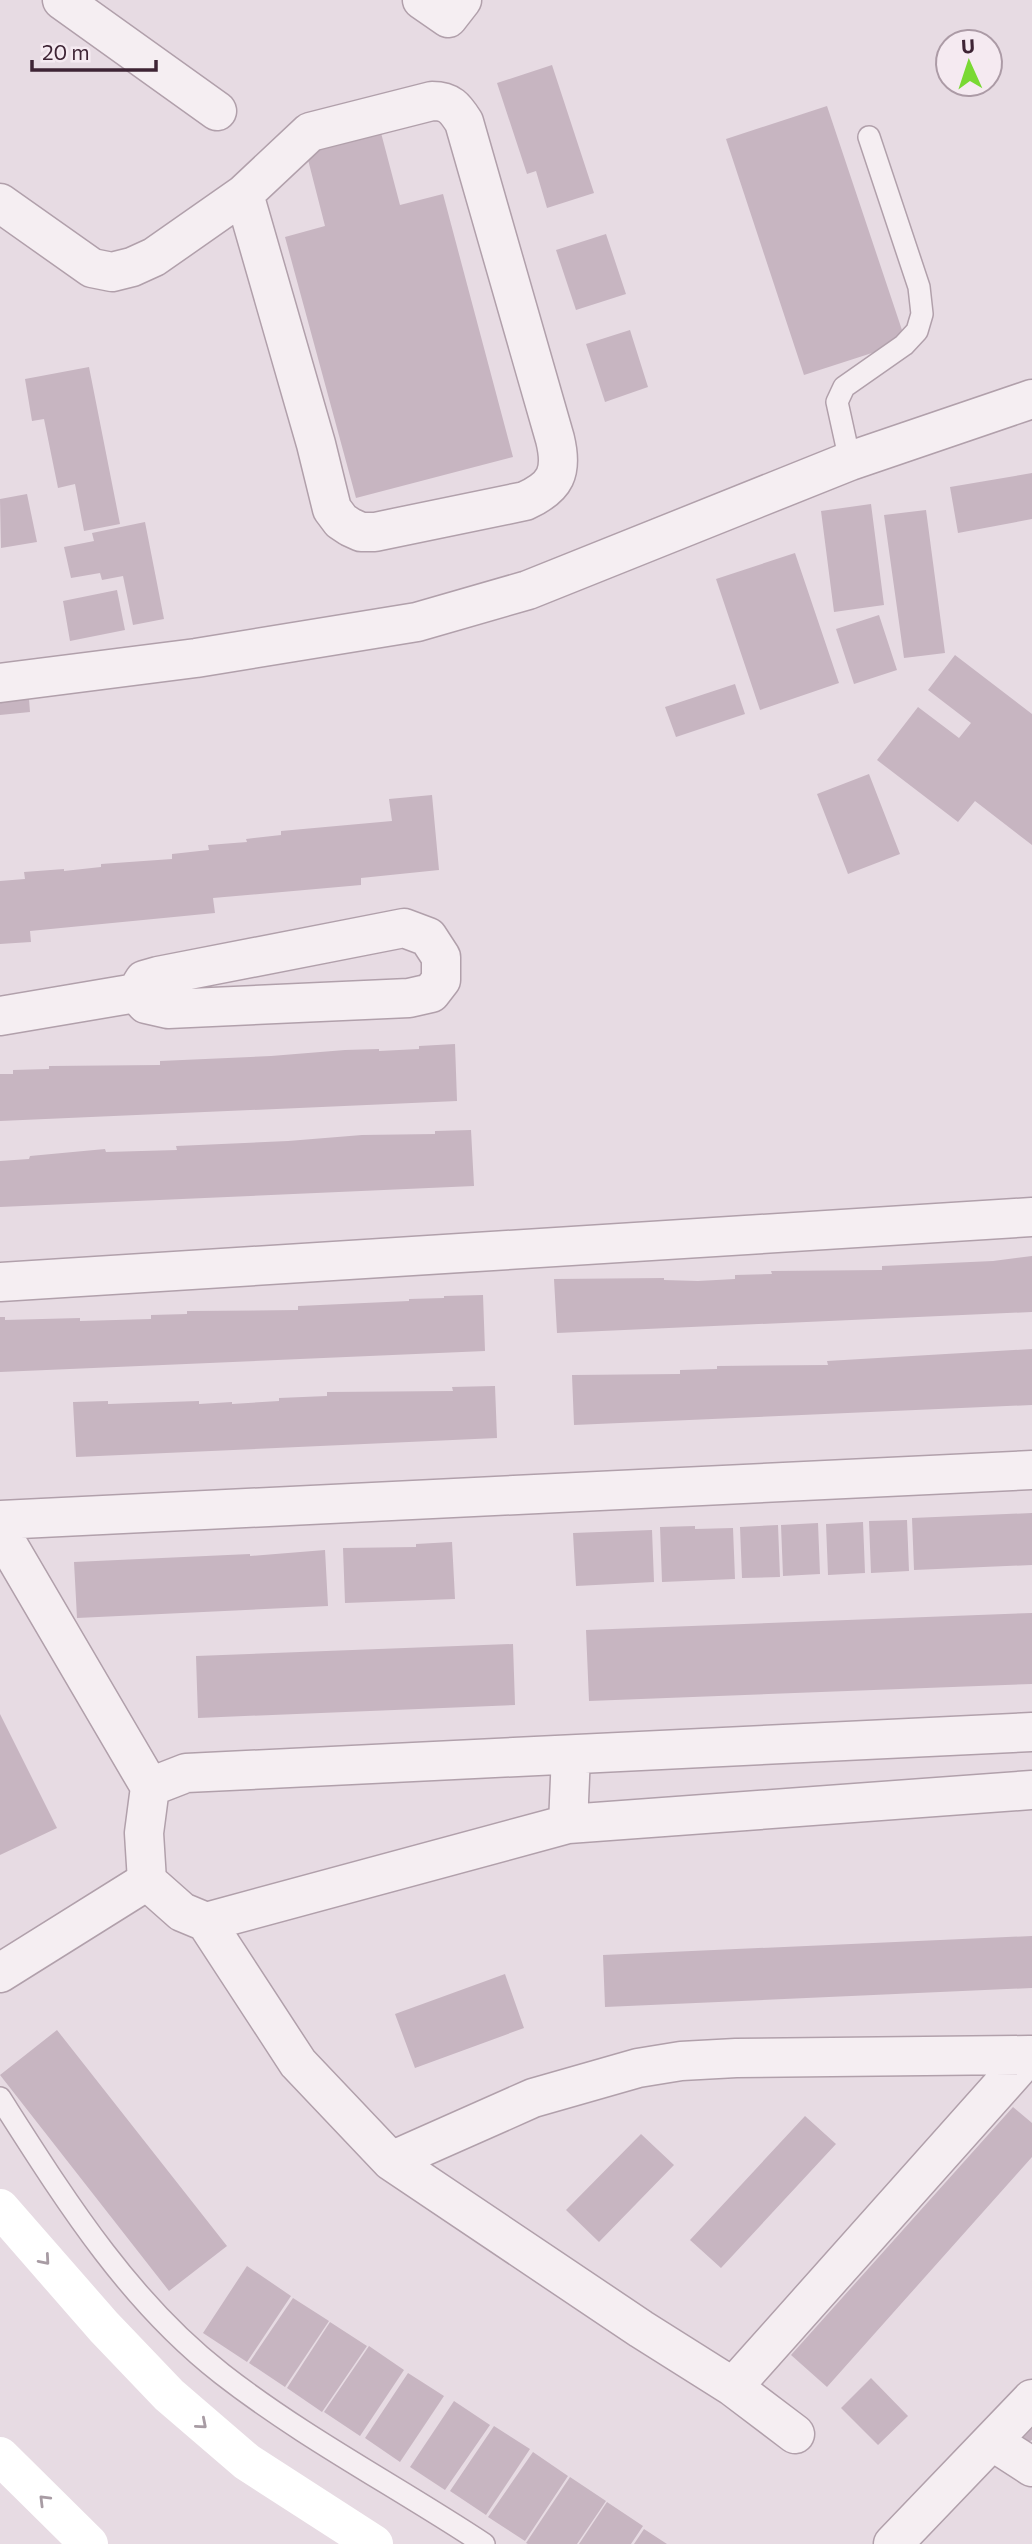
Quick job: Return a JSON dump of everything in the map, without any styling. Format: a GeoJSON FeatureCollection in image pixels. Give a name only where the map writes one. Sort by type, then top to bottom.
{"type":"FeatureCollection","features":[{"type":"Feature","properties":{"kind":"street"},"geometry":{"type":"LineString","coordinates":[[62,0],[216,111]]}},
{"type":"Feature","properties":{"kind":"street"},"geometry":{"type":"LineString","coordinates":[[422,0],[449,18],[462,0]]}},
{"type":"Feature","properties":{"kind":"street"},"geometry":{"type":"LineString","coordinates":[[0,203],[92,268],[112,272],[154,257],[244,194],[310,132],[432,100],[447,102],[464,122],[555,439],[560,459],[552,484],[540,494],[525,500],[375,532],[361,532],[341,521],[332,509],[244,194]]}},
{"type":"Feature","properties":{"kind":"street"},"geometry":{"type":"LineString","coordinates":[[0,683],[196,658],[417,622],[528,590],[850,461],[1032,399]]}},
{"type":"Feature","properties":{"kind":"street"},"geometry":{"type":"LineString","coordinates":[[0,1016],[136,993],[144,980],[158,976],[404,928],[428,937],[441,957],[441,979],[431,993],[409,998],[168,1009],[146,1004],[136,993]]}},
{"type":"Feature","properties":{"kind":"street"},"geometry":{"type":"LineString","coordinates":[[0,1282],[1032,1217]]}},
{"type":"Feature","properties":{"kind":"street"},"geometry":{"type":"LineString","coordinates":[[0,1520],[1032,1470]]}},
{"type":"Feature","properties":{"kind":"street"},"geometry":{"type":"LineString","coordinates":[[0,1531],[150,1787],[144,1833],[147,1881],[182,1912],[206,1922],[298,2063],[391,2161],[556,2274],[733,2387],[795,2434]]}},
{"type":"Feature","properties":{"kind":"street"},"geometry":{"type":"LineString","coordinates":[[150,1787],[186,1773],[1032,1732]]}},
{"type":"Feature","properties":{"kind":"street"},"geometry":{"type":"LineString","coordinates":[[568,1824],[571,1755]]}},
{"type":"Feature","properties":{"kind":"street"},"geometry":{"type":"LineString","coordinates":[[206,1922],[568,1824],[1032,1790]]}},
{"type":"Feature","properties":{"kind":"street"},"geometry":{"type":"LineString","coordinates":[[0,1973],[147,1881]]}},
{"type":"Feature","properties":{"kind":"street"},"geometry":{"type":"LineString","coordinates":[[391,2161],[533,2098],[638,2068],[681,2061],[736,2058],[1030,2055]]}},
{"type":"Feature","properties":{"kind":"street"},"geometry":{"type":"LineString","coordinates":[[733,2387],[1030,2055]]}},
{"type":"Feature","properties":{"kind":"street"},"geometry":{"type":"LineString","coordinates":[[0,2208],[104,2327],[169,2395],[247,2462],[374,2544]]}},
{"type":"Feature","properties":{"kind":"street"},"geometry":{"type":"LineString","coordinates":[[892,2544],[1032,2399]]}},
{"type":"Feature","properties":{"kind":"street"},"geometry":{"type":"LineString","coordinates":[[992,2441],[1032,2467]]}},
{"type":"Feature","properties":{"kind":"street"},"geometry":{"type":"LineString","coordinates":[[0,2456],[89,2544]]}},
{"type":"Feature","properties":{"kind":"lane"},"geometry":{"type":"LineString","coordinates":[[850,461],[837,402],[844,387],[904,345],[916,331],[922,314],[919,287],[869,137]]}},
{"type":"Feature","properties":{"kind":"lane"},"geometry":{"type":"LineString","coordinates":[[0,2098],[94,2242],[172,2329],[221,2373],[291,2423],[484,2544]]}},
{"type":"Feature","properties":{"kind":"building"},"geometry":{"type":"Polygon","coordinates":[[[552,65],[594,193],[547,208],[536,171],[527,174],[497,83],[552,65]]]}},
{"type":"Feature","properties":{"kind":"building"},"geometry":{"type":"Polygon","coordinates":[[[827,106],[906,342],[804,375],[726,139],[827,106]]]}},
{"type":"Feature","properties":{"kind":"building"},"geometry":{"type":"Polygon","coordinates":[[[380,129],[400,205],[443,194],[513,457],[356,498],[285,237],[325,226],[305,148],[380,129]]]}},
{"type":"Feature","properties":{"kind":"building"},"geometry":{"type":"Polygon","coordinates":[[[606,234],[626,294],[576,310],[556,250],[606,234]]]}},
{"type":"Feature","properties":{"kind":"building"},"geometry":{"type":"Polygon","coordinates":[[[630,330],[648,387],[605,402],[586,344],[630,330]]]}},
{"type":"Feature","properties":{"kind":"building"},"geometry":{"type":"Polygon","coordinates":[[[89,367],[120,524],[84,531],[75,484],[58,488],[44,419],[32,421],[25,379],[89,367]]]}},
{"type":"Feature","properties":{"kind":"building"},"geometry":{"type":"Polygon","coordinates":[[[1032,473],[1032,519],[958,533],[950,487],[1032,473]]]}},
{"type":"Feature","properties":{"kind":"building"},"geometry":{"type":"Polygon","coordinates":[[[27,494],[37,542],[1,548],[0,499],[27,494]]]}},
{"type":"Feature","properties":{"kind":"building"},"geometry":{"type":"Polygon","coordinates":[[[871,504],[884,605],[834,612],[821,511],[871,504]]]}},
{"type":"Feature","properties":{"kind":"building"},"geometry":{"type":"Polygon","coordinates":[[[926,510],[945,653],[904,658],[884,515],[926,510]]]}},
{"type":"Feature","properties":{"kind":"building"},"geometry":{"type":"Polygon","coordinates":[[[145,522],[164,619],[133,625],[123,576],[102,580],[100,573],[71,578],[64,547],[94,541],[92,533],[145,522]]]}},
{"type":"Feature","properties":{"kind":"building"},"geometry":{"type":"Polygon","coordinates":[[[795,553],[839,683],[760,710],[716,579],[795,553]]]}},
{"type":"Feature","properties":{"kind":"building"},"geometry":{"type":"Polygon","coordinates":[[[117,590],[125,630],[70,641],[63,601],[117,590]]]}},
{"type":"Feature","properties":{"kind":"building"},"geometry":{"type":"Polygon","coordinates":[[[879,615],[897,670],[854,684],[836,629],[879,615]]]}},
{"type":"Feature","properties":{"kind":"building"},"geometry":{"type":"Polygon","coordinates":[[[955,655],[1032,714],[1032,845],[975,801],[958,822],[877,760],[918,707],[959,738],[971,723],[928,690],[955,655]]]}},
{"type":"Feature","properties":{"kind":"building"},"geometry":{"type":"Polygon","coordinates":[[[735,684],[745,714],[676,737],[665,707],[735,684]]]}},
{"type":"Feature","properties":{"kind":"building"},"geometry":{"type":"Polygon","coordinates":[[[28,686],[30,712],[0,715],[0,689],[28,686]]]}},
{"type":"Feature","properties":{"kind":"building"},"geometry":{"type":"Polygon","coordinates":[[[869,774],[900,854],[848,874],[817,794],[869,774]]]}},
{"type":"Feature","properties":{"kind":"building"},"geometry":{"type":"Polygon","coordinates":[[[432,795],[439,870],[361,878],[361,885],[213,898],[215,913],[30,931],[31,942],[0,944],[0,881],[25,879],[24,872],[64,871],[101,867],[101,864],[172,859],[172,854],[209,850],[208,845],[247,842],[246,839],[281,835],[281,831],[392,821],[389,799],[432,795]]]}},
{"type":"Feature","properties":{"kind":"building"},"geometry":{"type":"Polygon","coordinates":[[[455,1044],[457,1101],[0,1121],[0,1074],[13,1074],[13,1070],[49,1069],[49,1066],[160,1065],[160,1061],[345,1050],[419,1049],[419,1046],[455,1044]]]}},
{"type":"Feature","properties":{"kind":"building"},"geometry":{"type":"Polygon","coordinates":[[[471,1130],[474,1186],[0,1207],[0,1161],[29,1159],[30,1156],[105,1149],[106,1152],[177,1150],[176,1146],[471,1130]]]}},
{"type":"Feature","properties":{"kind":"building"},"geometry":{"type":"Polygon","coordinates":[[[1032,1256],[1032,1312],[557,1333],[554,1279],[664,1278],[698,1281],[735,1279],[735,1275],[772,1274],[771,1271],[882,1270],[882,1266],[993,1261],[1032,1256]]]}},
{"type":"Feature","properties":{"kind":"building"},"geometry":{"type":"Polygon","coordinates":[[[483,1295],[485,1351],[0,1372],[0,1317],[5,1317],[5,1320],[80,1318],[80,1321],[151,1319],[151,1315],[187,1314],[187,1311],[298,1310],[298,1306],[483,1295]]]}},
{"type":"Feature","properties":{"kind":"building"},"geometry":{"type":"Polygon","coordinates":[[[1032,1349],[1032,1405],[574,1425],[572,1375],[680,1374],[680,1370],[717,1369],[717,1366],[828,1365],[827,1361],[1032,1349]]]}},
{"type":"Feature","properties":{"kind":"building"},"geometry":{"type":"Polygon","coordinates":[[[495,1386],[497,1438],[76,1457],[73,1402],[108,1401],[108,1404],[199,1401],[199,1404],[232,1404],[327,1396],[327,1392],[453,1391],[452,1387],[495,1386]]]}},
{"type":"Feature","properties":{"kind":"building"},"geometry":{"type":"Polygon","coordinates":[[[1032,1513],[1032,1565],[914,1570],[912,1518],[1032,1513]]]}},
{"type":"Feature","properties":{"kind":"building"},"geometry":{"type":"Polygon","coordinates":[[[907,1520],[909,1571],[871,1573],[869,1521],[907,1520]]]}},
{"type":"Feature","properties":{"kind":"building"},"geometry":{"type":"Polygon","coordinates":[[[863,1522],[865,1573],[828,1575],[826,1524],[863,1522]]]}},
{"type":"Feature","properties":{"kind":"building"},"geometry":{"type":"Polygon","coordinates":[[[818,1523],[820,1574],[783,1576],[781,1525],[818,1523]]]}},
{"type":"Feature","properties":{"kind":"building"},"geometry":{"type":"Polygon","coordinates":[[[778,1525],[780,1577],[742,1578],[740,1527],[778,1525]]]}},
{"type":"Feature","properties":{"kind":"building"},"geometry":{"type":"Polygon","coordinates":[[[695,1526],[695,1529],[733,1528],[735,1579],[662,1582],[660,1527],[695,1526]]]}},
{"type":"Feature","properties":{"kind":"building"},"geometry":{"type":"Polygon","coordinates":[[[652,1530],[654,1582],[576,1586],[573,1533],[652,1530]]]}},
{"type":"Feature","properties":{"kind":"building"},"geometry":{"type":"Polygon","coordinates":[[[452,1542],[455,1599],[345,1603],[343,1548],[416,1547],[416,1544],[452,1542]]]}},
{"type":"Feature","properties":{"kind":"building"},"geometry":{"type":"Polygon","coordinates":[[[325,1550],[328,1606],[77,1618],[74,1562],[250,1556],[325,1550]]]}},
{"type":"Feature","properties":{"kind":"building"},"geometry":{"type":"Polygon","coordinates":[[[1032,1613],[1032,1684],[589,1701],[586,1630],[1032,1613]]]}},
{"type":"Feature","properties":{"kind":"building"},"geometry":{"type":"Polygon","coordinates":[[[513,1644],[515,1705],[198,1718],[196,1656],[513,1644]]]}},
{"type":"Feature","properties":{"kind":"building"},"geometry":{"type":"Polygon","coordinates":[[[0,1714],[57,1828],[0,1855],[0,1714]]]}},
{"type":"Feature","properties":{"kind":"building"},"geometry":{"type":"Polygon","coordinates":[[[1032,1936],[1032,1988],[605,2007],[603,1955],[1032,1936]]]}},
{"type":"Feature","properties":{"kind":"building"},"geometry":{"type":"Polygon","coordinates":[[[505,1974],[524,2028],[415,2068],[395,2014],[505,1974]]]}},
{"type":"Feature","properties":{"kind":"building"},"geometry":{"type":"Polygon","coordinates":[[[57,2030],[227,2246],[169,2291],[0,2075],[57,2030]]]}},
{"type":"Feature","properties":{"kind":"building"},"geometry":{"type":"Polygon","coordinates":[[[1013,2107],[1032,2123],[1032,2157],[827,2387],[791,2355],[1013,2107]]]}},
{"type":"Feature","properties":{"kind":"building"},"geometry":{"type":"Polygon","coordinates":[[[805,2116],[836,2144],[721,2268],[690,2240],[805,2116]]]}},
{"type":"Feature","properties":{"kind":"building"},"geometry":{"type":"Polygon","coordinates":[[[641,2134],[674,2165],[599,2242],[566,2210],[641,2134]]]}},
{"type":"Feature","properties":{"kind":"building"},"geometry":{"type":"Polygon","coordinates":[[[247,2266],[291,2296],[247,2362],[203,2333],[247,2266]]]}},
{"type":"Feature","properties":{"kind":"building"},"geometry":{"type":"Polygon","coordinates":[[[293,2298],[329,2321],[285,2387],[249,2363],[293,2298]]]}},
{"type":"Feature","properties":{"kind":"building"},"geometry":{"type":"Polygon","coordinates":[[[330,2322],[367,2346],[322,2412],[287,2388],[330,2322]]]}},
{"type":"Feature","properties":{"kind":"building"},"geometry":{"type":"Polygon","coordinates":[[[369,2346],[404,2370],[360,2436],[324,2412],[369,2346]]]}},
{"type":"Feature","properties":{"kind":"building"},"geometry":{"type":"Polygon","coordinates":[[[408,2373],[444,2396],[400,2462],[365,2438],[408,2373]]]}},
{"type":"Feature","properties":{"kind":"building"},"geometry":{"type":"Polygon","coordinates":[[[871,2378],[908,2416],[878,2445],[841,2408],[871,2378]]]}},
{"type":"Feature","properties":{"kind":"building"},"geometry":{"type":"Polygon","coordinates":[[[454,2401],[490,2425],[445,2490],[410,2467],[454,2401]]]}},
{"type":"Feature","properties":{"kind":"building"},"geometry":{"type":"Polygon","coordinates":[[[1032,2413],[1032,2440],[1026,2444],[1013,2425],[1032,2413]]]}},
{"type":"Feature","properties":{"kind":"building"},"geometry":{"type":"Polygon","coordinates":[[[494,2426],[530,2449],[486,2515],[450,2491],[494,2426]]]}},
{"type":"Feature","properties":{"kind":"building"},"geometry":{"type":"Polygon","coordinates":[[[533,2452],[568,2476],[525,2541],[488,2517],[533,2452]]]}},
{"type":"Feature","properties":{"kind":"building"},"geometry":{"type":"Polygon","coordinates":[[[570,2477],[606,2501],[577,2544],[526,2543],[570,2477]]]}},
{"type":"Feature","properties":{"kind":"building"},"geometry":{"type":"Polygon","coordinates":[[[607,2502],[643,2526],[631,2544],[579,2544],[607,2502]]]}},
{"type":"Feature","properties":{"kind":"building"},"geometry":{"type":"Polygon","coordinates":[[[644,2529],[667,2544],[634,2544],[644,2529]]]}}]}
